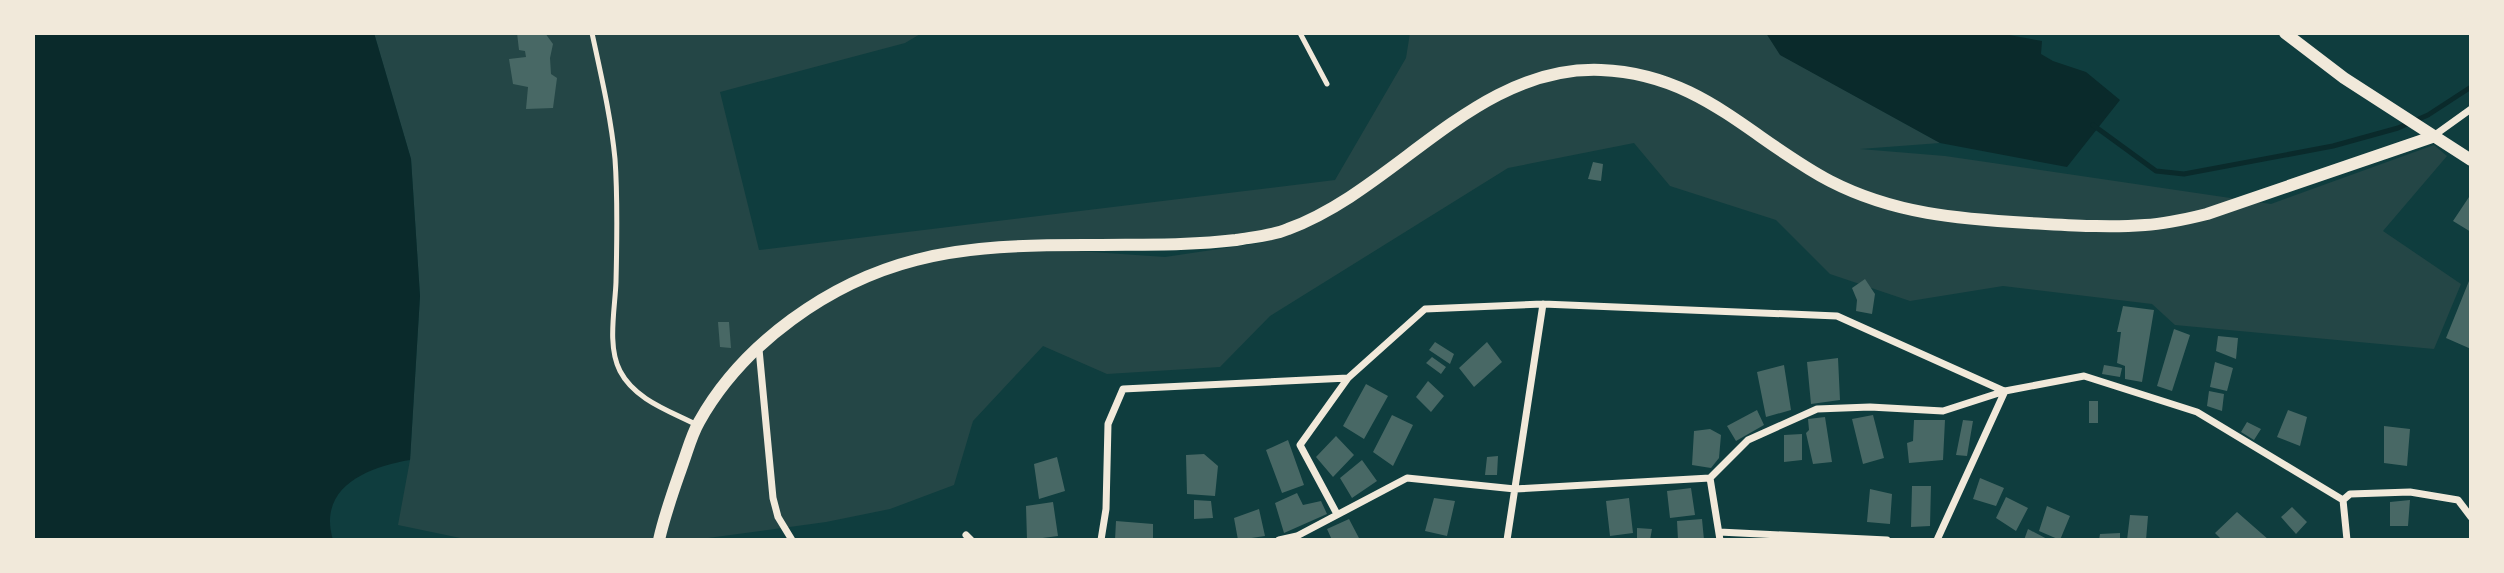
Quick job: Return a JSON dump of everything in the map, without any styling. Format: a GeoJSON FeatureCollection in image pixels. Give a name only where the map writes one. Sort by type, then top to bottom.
{"type":"FeatureCollection","features":[{"type":"Feature","properties":{"kind":"street"},"geometry":{"type":"LineString","coordinates":[[2285,33],[2344,78],[2471,160]]}},
{"type":"Feature","properties":{"kind":"street"},"geometry":{"type":"LineString","coordinates":[[659,540],[665,515],[697,425],[730,378],[758,348],[812,305],[863,279],[918,259],[953,252],[1079,245],[1193,245],[1284,231],[1341,204],[1418,148],[1525,80],[1560,72],[1607,70],[1672,83],[1695,93],[1743,123],[1802,165],[1864,196],[1940,217],[2095,226],[2148,225],[2207,214],[2427,133],[2471,110]]}},
{"type":"Feature","properties":{"kind":"street"},"geometry":{"type":"LineString","coordinates":[[1507,540],[1543,303]]}},
{"type":"Feature","properties":{"kind":"street"},"geometry":{"type":"LineString","coordinates":[[1337,514],[1300,445],[1348,378],[1424,309],[1543,303],[1837,316],[2005,391]]}},
{"type":"Feature","properties":{"kind":"street"},"geometry":{"type":"LineString","coordinates":[[758,348],[773,498],[778,517],[792,540]]}},
{"type":"Feature","properties":{"kind":"street"},"geometry":{"type":"LineString","coordinates":[[1279,540],[1297,536],[1407,478],[1515,489],[1710,478],[1748,440],[1817,410],[1870,407],[1943,411],[2005,391],[2084,376],[2197,412],[2343,500]]}},
{"type":"Feature","properties":{"kind":"street"},"geometry":{"type":"LineString","coordinates":[[1101,540],[1106,509],[1108,424],[1122,389],[1348,378]]}},
{"type":"Feature","properties":{"kind":"street"},"geometry":{"type":"LineString","coordinates":[[1937,540],[2005,391]]}},
{"type":"Feature","properties":{"kind":"street"},"geometry":{"type":"LineString","coordinates":[[1710,478],[1720,536],[1887,540]]}},
{"type":"Feature","properties":{"kind":"street"},"geometry":{"type":"LineString","coordinates":[[2343,500],[2350,494],[2410,492],[2458,500],[2471,517]]}},
{"type":"Feature","properties":{"kind":"street"},"geometry":{"type":"LineString","coordinates":[[2343,500],[2347,540]]}},
{"type":"Feature","properties":{"kind":"lane"},"geometry":{"type":"LineString","coordinates":[[592,33],[606,95],[615,159],[617,234],[613,344],[618,369],[642,397],[697,425]]}},
{"type":"Feature","properties":{"kind":"lane"},"geometry":{"type":"LineString","coordinates":[[1300,33],[1327,84]]}},
{"type":"Feature","properties":{"kind":"shaded area"},"geometry":{"type":"Polygon","coordinates":[[[33,33],[374,33],[411,159],[420,296],[410,460],[363,474],[339,493],[332,506],[330,522],[333,540],[33,540],[33,33]]]}},
{"type":"Feature","properties":{"kind":"shaded area"},"geometry":{"type":"Polygon","coordinates":[[[374,33],[922,33],[905,43],[720,92],[759,250],[1335,180],[1406,58],[1410,33],[1766,33],[1781,55],[1940,143],[1860,149],[1945,156],[2271,204],[2434,145],[2447,156],[2383,231],[2461,284],[2434,349],[2175,325],[2152,304],[2003,286],[1910,301],[1830,274],[1776,220],[1670,186],[1634,143],[1508,168],[1270,316],[1220,367],[1107,374],[1043,346],[973,421],[954,485],[890,509],[826,522],[693,540],[470,540],[398,525],[410,460],[420,296],[411,159],[374,33]],[[1162,238],[1063,250],[1165,257],[1266,242],[1162,238]]]}},
{"type":"Feature","properties":{"kind":"shaded area"},"geometry":{"type":"Polygon","coordinates":[[[1766,33],[1998,33],[2042,41],[2041,54],[2086,72],[2120,100],[2067,167],[1940,143],[1780,55],[1766,33]]]}},
{"type":"Feature","properties":{"kind":"building"},"geometry":{"type":"Polygon","coordinates":[[[517,33],[545,33],[553,44],[551,74],[557,78],[553,108],[526,109],[528,87],[513,84],[509,59],[526,57],[525,51],[519,50],[517,33]]]}},
{"type":"Feature","properties":{"kind":"building"},"geometry":{"type":"Polygon","coordinates":[[[1593,162],[1603,164],[1601,181],[1588,179],[1593,162]]]}},
{"type":"Feature","properties":{"kind":"building"},"geometry":{"type":"Polygon","coordinates":[[[2471,194],[2471,232],[2453,221],[2471,194]]]}},
{"type":"Feature","properties":{"kind":"building"},"geometry":{"type":"Polygon","coordinates":[[[2471,276],[2471,349],[2446,338],[2471,276]]]}},
{"type":"Feature","properties":{"kind":"building"},"geometry":{"type":"Polygon","coordinates":[[[1865,279],[1875,294],[1872,314],[1856,311],[1857,300],[1852,288],[1865,279]]]}},
{"type":"Feature","properties":{"kind":"building"},"geometry":{"type":"Polygon","coordinates":[[[2123,306],[2154,310],[2142,382],[2125,379],[2125,366],[2117,363],[2121,332],[2117,332],[2123,306]]]}},
{"type":"Feature","properties":{"kind":"building"},"geometry":{"type":"Polygon","coordinates":[[[718,322],[729,322],[731,348],[720,347],[718,322]]]}},
{"type":"Feature","properties":{"kind":"building"},"geometry":{"type":"Polygon","coordinates":[[[2174,329],[2190,335],[2172,391],[2157,386],[2174,329]]]}},
{"type":"Feature","properties":{"kind":"building"},"geometry":{"type":"Polygon","coordinates":[[[2218,336],[2238,338],[2236,359],[2216,351],[2218,336]]]}},
{"type":"Feature","properties":{"kind":"building"},"geometry":{"type":"Polygon","coordinates":[[[1435,342],[1454,354],[1450,364],[1429,350],[1435,342]]]}},
{"type":"Feature","properties":{"kind":"building"},"geometry":{"type":"Polygon","coordinates":[[[1487,342],[1502,362],[1474,387],[1459,368],[1487,342]]]}},
{"type":"Feature","properties":{"kind":"building"},"geometry":{"type":"Polygon","coordinates":[[[1432,357],[1446,367],[1441,374],[1426,363],[1432,357]]]}},
{"type":"Feature","properties":{"kind":"building"},"geometry":{"type":"Polygon","coordinates":[[[1838,358],[1840,400],[1811,404],[1807,362],[1838,358]]]}},
{"type":"Feature","properties":{"kind":"building"},"geometry":{"type":"Polygon","coordinates":[[[2215,362],[2233,368],[2227,391],[2210,387],[2215,362]]]}},
{"type":"Feature","properties":{"kind":"building"},"geometry":{"type":"Polygon","coordinates":[[[1784,365],[1791,410],[1766,417],[1757,372],[1784,365]]]}},
{"type":"Feature","properties":{"kind":"building"},"geometry":{"type":"Polygon","coordinates":[[[2104,365],[2122,368],[2120,377],[2102,374],[2104,365]]]}},
{"type":"Feature","properties":{"kind":"building"},"geometry":{"type":"Polygon","coordinates":[[[1428,381],[1444,396],[1431,412],[1416,397],[1428,381]]]}},
{"type":"Feature","properties":{"kind":"building"},"geometry":{"type":"Polygon","coordinates":[[[1366,384],[1388,396],[1364,439],[1343,426],[1366,384]]]}},
{"type":"Feature","properties":{"kind":"building"},"geometry":{"type":"Polygon","coordinates":[[[2209,391],[2224,394],[2222,411],[2207,406],[2209,391]]]}},
{"type":"Feature","properties":{"kind":"building"},"geometry":{"type":"Polygon","coordinates":[[[2089,401],[2098,401],[2098,423],[2089,423],[2089,401]]]}},
{"type":"Feature","properties":{"kind":"building"},"geometry":{"type":"Polygon","coordinates":[[[1757,410],[1764,425],[1736,441],[1727,426],[1757,410]]]}},
{"type":"Feature","properties":{"kind":"building"},"geometry":{"type":"Polygon","coordinates":[[[2288,410],[2307,417],[2300,446],[2277,437],[2288,410]]]}},
{"type":"Feature","properties":{"kind":"building"},"geometry":{"type":"Polygon","coordinates":[[[1392,415],[1413,425],[1393,466],[1373,452],[1392,415]]]}},
{"type":"Feature","properties":{"kind":"building"},"geometry":{"type":"Polygon","coordinates":[[[1873,415],[1884,458],[1863,464],[1852,419],[1873,415]]]}},
{"type":"Feature","properties":{"kind":"building"},"geometry":{"type":"Polygon","coordinates":[[[1825,417],[1832,462],[1813,464],[1806,433],[1809,430],[1808,419],[1825,417]]]}},
{"type":"Feature","properties":{"kind":"building"},"geometry":{"type":"Polygon","coordinates":[[[1914,420],[1945,420],[1943,460],[1909,463],[1907,443],[1913,441],[1914,420]]]}},
{"type":"Feature","properties":{"kind":"building"},"geometry":{"type":"Polygon","coordinates":[[[1963,420],[1973,421],[1967,456],[1956,455],[1963,420]]]}},
{"type":"Feature","properties":{"kind":"building"},"geometry":{"type":"Polygon","coordinates":[[[2247,422],[2261,429],[2254,440],[2241,432],[2247,422]]]}},
{"type":"Feature","properties":{"kind":"building"},"geometry":{"type":"Polygon","coordinates":[[[2384,426],[2410,429],[2407,466],[2384,463],[2384,426]]]}},
{"type":"Feature","properties":{"kind":"building"},"geometry":{"type":"Polygon","coordinates":[[[1710,429],[1721,435],[1719,458],[1711,468],[1692,465],[1694,431],[1710,429]]]}},
{"type":"Feature","properties":{"kind":"building"},"geometry":{"type":"Polygon","coordinates":[[[1802,434],[1802,460],[1784,462],[1784,435],[1802,434]]]}},
{"type":"Feature","properties":{"kind":"building"},"geometry":{"type":"Polygon","coordinates":[[[1336,436],[1354,455],[1333,477],[1316,457],[1336,436]]]}},
{"type":"Feature","properties":{"kind":"building"},"geometry":{"type":"Polygon","coordinates":[[[1288,440],[1304,485],[1282,493],[1266,450],[1288,440]]]}},
{"type":"Feature","properties":{"kind":"building"},"geometry":{"type":"Polygon","coordinates":[[[1204,454],[1218,466],[1215,496],[1187,494],[1186,455],[1204,454]]]}},
{"type":"Feature","properties":{"kind":"building"},"geometry":{"type":"Polygon","coordinates":[[[1498,456],[1497,475],[1485,475],[1487,457],[1498,456]]]}},
{"type":"Feature","properties":{"kind":"building"},"geometry":{"type":"Polygon","coordinates":[[[1057,457],[1065,491],[1039,499],[1034,464],[1057,457]]]}},
{"type":"Feature","properties":{"kind":"building"},"geometry":{"type":"Polygon","coordinates":[[[1362,460],[1377,481],[1352,498],[1340,478],[1362,460]]]}},
{"type":"Feature","properties":{"kind":"building"},"geometry":{"type":"Polygon","coordinates":[[[1980,478],[2004,488],[1996,506],[1973,499],[1980,478]]]}},
{"type":"Feature","properties":{"kind":"building"},"geometry":{"type":"Polygon","coordinates":[[[1912,486],[1931,486],[1930,526],[1911,527],[1912,486]]]}},
{"type":"Feature","properties":{"kind":"building"},"geometry":{"type":"Polygon","coordinates":[[[1691,488],[1695,515],[1670,518],[1667,491],[1691,488]]]}},
{"type":"Feature","properties":{"kind":"building"},"geometry":{"type":"Polygon","coordinates":[[[1870,489],[1892,494],[1890,524],[1867,522],[1870,489]]]}},
{"type":"Feature","properties":{"kind":"building"},"geometry":{"type":"Polygon","coordinates":[[[1297,493],[1303,505],[1321,501],[1327,514],[1284,533],[1275,503],[1297,493]]]}},
{"type":"Feature","properties":{"kind":"building"},"geometry":{"type":"Polygon","coordinates":[[[2006,497],[2028,508],[2016,531],[1996,518],[2006,497]]]}},
{"type":"Feature","properties":{"kind":"building"},"geometry":{"type":"Polygon","coordinates":[[[1434,498],[1455,501],[1447,536],[1425,531],[1434,498]]]}},
{"type":"Feature","properties":{"kind":"building"},"geometry":{"type":"Polygon","coordinates":[[[1629,498],[1633,533],[1610,536],[1606,501],[1629,498]]]}},
{"type":"Feature","properties":{"kind":"building"},"geometry":{"type":"Polygon","coordinates":[[[1194,500],[1211,501],[1213,518],[1194,519],[1194,500]]]}},
{"type":"Feature","properties":{"kind":"building"},"geometry":{"type":"Polygon","coordinates":[[[2410,500],[2408,526],[2390,526],[2390,502],[2410,500]]]}},
{"type":"Feature","properties":{"kind":"building"},"geometry":{"type":"Polygon","coordinates":[[[1053,502],[1058,536],[1027,540],[1026,506],[1053,502]]]}},
{"type":"Feature","properties":{"kind":"building"},"geometry":{"type":"Polygon","coordinates":[[[2047,506],[2070,516],[2060,540],[2039,531],[2047,506]]]}},
{"type":"Feature","properties":{"kind":"building"},"geometry":{"type":"Polygon","coordinates":[[[2292,507],[2307,522],[2296,534],[2281,517],[2292,507]]]}},
{"type":"Feature","properties":{"kind":"building"},"geometry":{"type":"Polygon","coordinates":[[[1259,509],[1265,536],[1238,540],[1234,518],[1259,509]]]}},
{"type":"Feature","properties":{"kind":"building"},"geometry":{"type":"Polygon","coordinates":[[[2237,512],[2269,540],[2222,540],[2215,533],[2237,512]]]}},
{"type":"Feature","properties":{"kind":"building"},"geometry":{"type":"Polygon","coordinates":[[[2130,515],[2148,516],[2146,540],[2127,540],[2130,515]]]}},
{"type":"Feature","properties":{"kind":"building"},"geometry":{"type":"Polygon","coordinates":[[[1349,519],[1360,540],[1332,540],[1327,529],[1349,519]]]}},
{"type":"Feature","properties":{"kind":"building"},"geometry":{"type":"Polygon","coordinates":[[[1702,519],[1704,540],[1678,540],[1677,521],[1702,519]]]}},
{"type":"Feature","properties":{"kind":"building"},"geometry":{"type":"Polygon","coordinates":[[[1116,521],[1153,524],[1153,540],[1115,540],[1116,521]]]}},
{"type":"Feature","properties":{"kind":"building"},"geometry":{"type":"Polygon","coordinates":[[[1637,528],[1652,529],[1650,540],[1637,540],[1637,528]]]}},
{"type":"Feature","properties":{"kind":"building"},"geometry":{"type":"Polygon","coordinates":[[[2028,529],[2049,540],[2024,540],[2028,529]]]}},
{"type":"Feature","properties":{"kind":"building"},"geometry":{"type":"Polygon","coordinates":[[[2120,533],[2120,540],[2099,540],[2100,534],[2120,533]]]}},
{"type":"Feature","properties":{"kind":"waterway"},"geometry":{"type":"LineString","coordinates":[[2093,125],[2156,171],[2184,174],[2333,146],[2398,128],[2428,115],[2471,87]]}}]}
